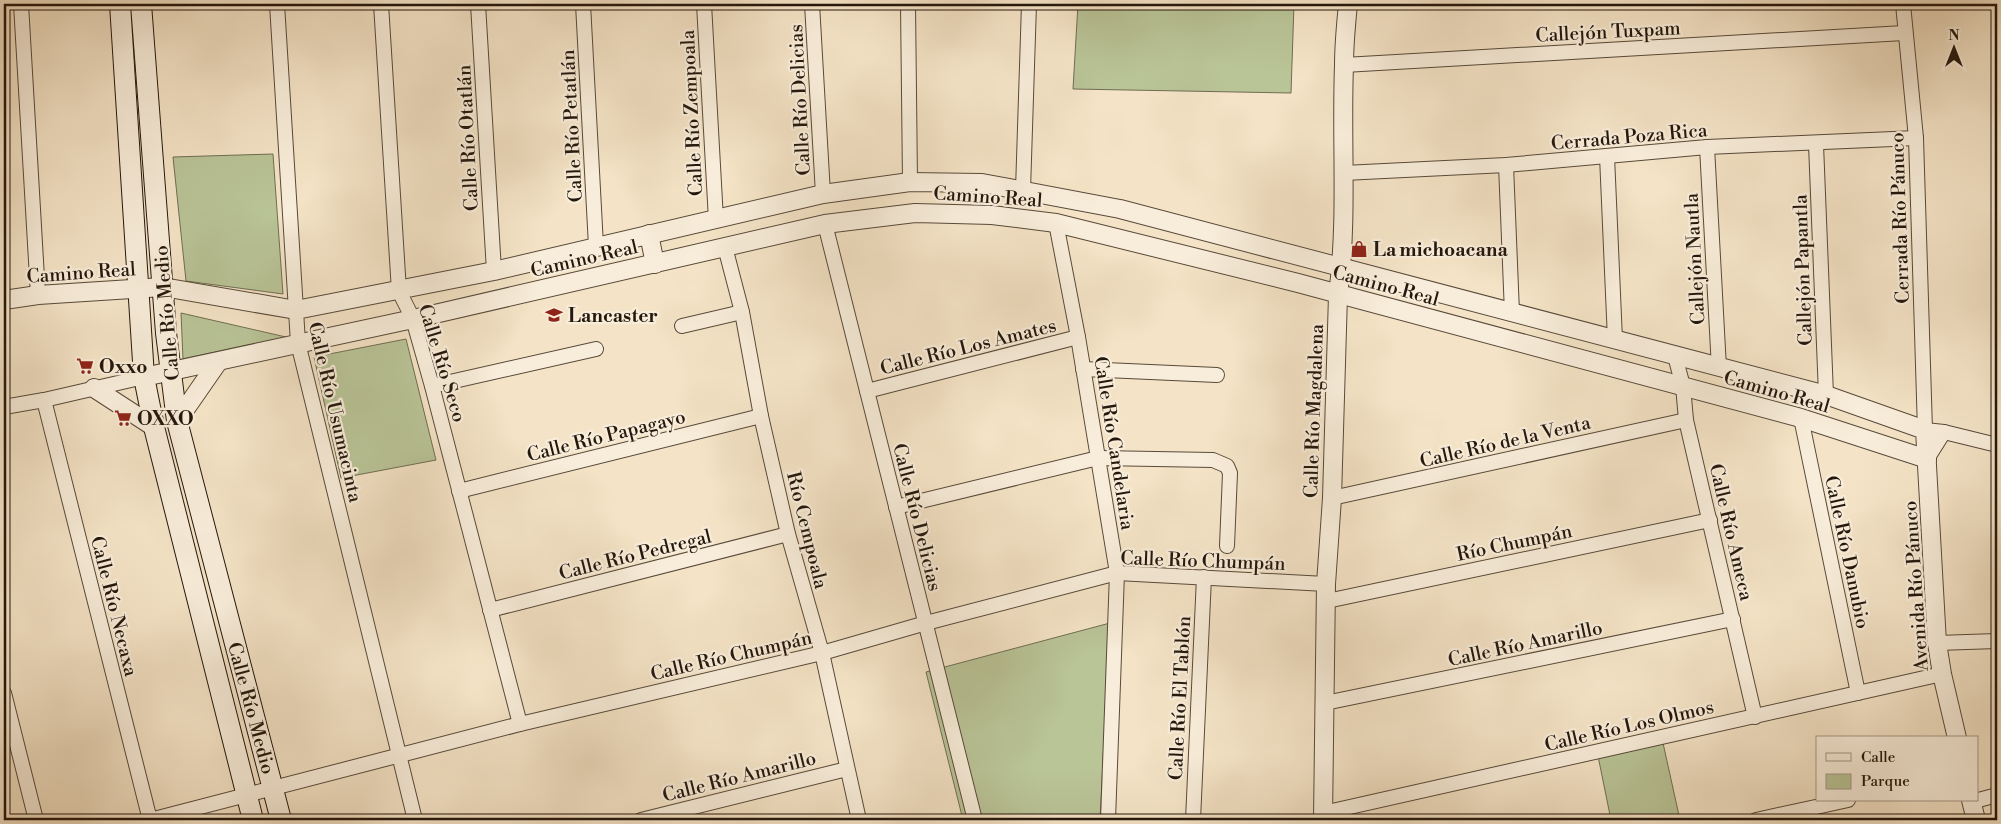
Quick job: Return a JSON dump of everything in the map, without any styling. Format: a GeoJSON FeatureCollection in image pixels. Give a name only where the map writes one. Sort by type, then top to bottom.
{"type":"FeatureCollection","features":[{"type":"Feature","properties":{"kind":"main road","name":"Calle Río Medio"},"geometry":{"type":"LineString","coordinates":[[120,4],[140,289],[144,377],[154,427],[253,820]]}},
{"type":"Feature","properties":{"kind":"main road","name":"Calle Río Medio"},"geometry":{"type":"LineString","coordinates":[[141,4],[170,372],[177,421],[281,820]]}},
{"type":"Feature","properties":{"kind":"street"},"geometry":{"type":"LineString","coordinates":[[22,4],[38,295]]}},
{"type":"Feature","properties":{"kind":"street","name":"Calle Río Usumacinta"},"geometry":{"type":"LineString","coordinates":[[277,4],[298,342],[415,820]]}},
{"type":"Feature","properties":{"kind":"street","name":"Calle Río Seco"},"geometry":{"type":"LineString","coordinates":[[381,4],[400,290],[413,319],[432,386],[520,724]]}},
{"type":"Feature","properties":{"kind":"street","name":"Calle Río Otatlán"},"geometry":{"type":"LineString","coordinates":[[478,4],[494,271]]}},
{"type":"Feature","properties":{"kind":"street","name":"Calle Río Petatlán"},"geometry":{"type":"LineString","coordinates":[[583,4],[596,246]]}},
{"type":"Feature","properties":{"kind":"street","name":"Calle Río Zempoala"},"geometry":{"type":"LineString","coordinates":[[704,4],[716,220]]}},
{"type":"Feature","properties":{"kind":"street","name":"Calle Río Delicias"},"geometry":{"type":"LineString","coordinates":[[812,4],[823,194]]}},
{"type":"Feature","properties":{"kind":"street"},"geometry":{"type":"LineString","coordinates":[[908,4],[910,182]]}},
{"type":"Feature","properties":{"kind":"street"},"geometry":{"type":"LineString","coordinates":[[1023,190],[1029,4]]}},
{"type":"Feature","properties":{"kind":"street","name":"Calle Río Magdalena"},"geometry":{"type":"LineString","coordinates":[[1323,816],[1327,593],[1332,498],[1338,294],[1342,267],[1344,65],[1348,4]]}},
{"type":"Feature","properties":{"kind":"street","name":"Cerrada Río Pánuco"},"geometry":{"type":"LineString","coordinates":[[1903,4],[1904,33],[1916,138],[1925,430]]}},
{"type":"Feature","properties":{"kind":"street","name":"Callejón Tuxpam"},"geometry":{"type":"LineString","coordinates":[[1344,65],[1904,33]]}},
{"type":"Feature","properties":{"kind":"street","name":"Cerrada Poza Rica"},"geometry":{"type":"LineString","coordinates":[[1344,174],[1506,165],[1707,148],[1916,138]]}},
{"type":"Feature","properties":{"kind":"street","name":"Callejón Papantla"},"geometry":{"type":"LineString","coordinates":[[1816,144],[1826,395]]}},
{"type":"Feature","properties":{"kind":"street","name":"Callejón Nautla"},"geometry":{"type":"LineString","coordinates":[[1707,148],[1719,368]]}},
{"type":"Feature","properties":{"kind":"street"},"geometry":{"type":"LineString","coordinates":[[1607,156],[1615,340]]}},
{"type":"Feature","properties":{"kind":"street"},"geometry":{"type":"LineString","coordinates":[[1506,165],[1512,313]]}},
{"type":"Feature","properties":{"kind":"street","name":"Camino Real"},"geometry":{"type":"LineString","coordinates":[[4,300],[38,295],[163,287],[296,310],[494,271],[823,194],[910,182],[982,183],[1120,208],[1826,395],[1925,430],[1944,432],[1997,445]]}},
{"type":"Feature","properties":{"kind":"street"},"geometry":{"type":"LineString","coordinates":[[1113,236],[1120,208]]}},
{"type":"Feature","properties":{"kind":"street","name":"Camino Real"},"geometry":{"type":"LineString","coordinates":[[4,408],[218,362],[298,342],[413,319],[825,224],[914,212],[992,215],[1056,223],[1113,236],[1298,283],[1801,418],[1927,458]]}},
{"type":"Feature","properties":{"kind":"street","name":"Calle Río Candelaria"},"geometry":{"type":"LineString","coordinates":[[1056,223],[1084,369],[1117,573],[1108,820]]}},
{"type":"Feature","properties":{"kind":"street","name":"Calle Río Delicias"},"geometry":{"type":"LineString","coordinates":[[825,224],[975,820]]}},
{"type":"Feature","properties":{"kind":"street"},"geometry":{"type":"LineString","coordinates":[[649,234],[655,264]]}},
{"type":"Feature","properties":{"kind":"street","name":"Río Cempoala"},"geometry":{"type":"LineString","coordinates":[[726,247],[742,312],[761,416],[788,534],[822,653],[859,820]]}},
{"type":"Feature","properties":{"kind":"street"},"geometry":{"type":"LineString","coordinates":[[573,253],[580,281]]}},
{"type":"Feature","properties":{"kind":"street"},"geometry":{"type":"LineString","coordinates":[[682,326],[742,312]]}},
{"type":"Feature","properties":{"kind":"street","name":"Calle Río Los Amates"},"geometry":{"type":"LineString","coordinates":[[867,391],[1078,337]]}},
{"type":"Feature","properties":{"kind":"street"},"geometry":{"type":"LineString","coordinates":[[432,386],[596,350]]}},
{"type":"Feature","properties":{"kind":"street","name":"Calle Río Ameca"},"geometry":{"type":"LineString","coordinates":[[1675,356],[1683,386],[1686,420],[1755,716]]}},
{"type":"Feature","properties":{"kind":"street"},"geometry":{"type":"LineString","coordinates":[[177,421],[218,362]]}},
{"type":"Feature","properties":{"kind":"street"},"geometry":{"type":"LineString","coordinates":[[1084,369],[1217,375]]}},
{"type":"Feature","properties":{"kind":"street"},"geometry":{"type":"LineString","coordinates":[[94,388],[154,427]]}},
{"type":"Feature","properties":{"kind":"street","name":"Calle Río Necaxa"},"geometry":{"type":"LineString","coordinates":[[44,400],[150,820]]}},
{"type":"Feature","properties":{"kind":"street","name":"Calle Río Papagayo"},"geometry":{"type":"LineString","coordinates":[[459,491],[761,416]]}},
{"type":"Feature","properties":{"kind":"street","name":"Calle Río Danubio"},"geometry":{"type":"LineString","coordinates":[[1801,418],[1858,693]]}},
{"type":"Feature","properties":{"kind":"street","name":"Calle Río de la Venta"},"geometry":{"type":"LineString","coordinates":[[1332,498],[1686,420]]}},
{"type":"Feature","properties":{"kind":"street","name":"Avenida Río Pánuco"},"geometry":{"type":"LineString","coordinates":[[1925,430],[1938,643],[1942,674],[1957,736]]}},
{"type":"Feature","properties":{"kind":"street"},"geometry":{"type":"LineString","coordinates":[[1927,458],[1944,432]]}},
{"type":"Feature","properties":{"kind":"street"},"geometry":{"type":"LineString","coordinates":[[896,507],[1098,458],[1213,460],[1227,466],[1231,481],[1227,546]]}},
{"type":"Feature","properties":{"kind":"street","name":"Río Chumpán"},"geometry":{"type":"LineString","coordinates":[[1327,593],[1710,520]]}},
{"type":"Feature","properties":{"kind":"street","name":"Calle Río Pedregal"},"geometry":{"type":"LineString","coordinates":[[490,610],[788,534]]}},
{"type":"Feature","properties":{"kind":"street","name":"Calle Río Chumpán"},"geometry":{"type":"LineString","coordinates":[[150,820],[520,724],[822,653],[926,623],[1117,573],[1204,577],[1327,593]]}},
{"type":"Feature","properties":{"kind":"street","name":"Calle Río El Tablón"},"geometry":{"type":"LineString","coordinates":[[1193,820],[1204,577]]}},
{"type":"Feature","properties":{"kind":"street","name":"Calle Río Amarillo"},"geometry":{"type":"LineString","coordinates":[[1324,703],[1733,619]]}},
{"type":"Feature","properties":{"kind":"street"},"geometry":{"type":"LineString","coordinates":[[1938,643],[1997,641]]}},
{"type":"Feature","properties":{"kind":"street","name":"Calle Río Los Olmos"},"geometry":{"type":"LineString","coordinates":[[1323,816],[1942,674]]}},
{"type":"Feature","properties":{"kind":"street"},"geometry":{"type":"LineString","coordinates":[[4,692],[10,738],[36,820]]}},
{"type":"Feature","properties":{"kind":"street","name":"Calle Río Amarillo"},"geometry":{"type":"LineString","coordinates":[[641,820],[847,769]]}},
{"type":"Feature","properties":{"kind":"street"},"geometry":{"type":"LineString","coordinates":[[1978,799],[1997,795]]}},
{"type":"Feature","properties":{"kind":"street"},"geometry":{"type":"LineString","coordinates":[[1756,820],[1839,802]]}},
{"type":"Feature","properties":{"kind":"street"},"geometry":{"type":"LineString","coordinates":[[1971,802],[1976,820]]}},
{"type":"Feature","properties":{"kind":"green space"},"geometry":{"type":"Polygon","coordinates":[[[1078,4],[1294,4],[1291,93],[1073,89],[1078,4]]]}},
{"type":"Feature","properties":{"kind":"green space"},"geometry":{"type":"Polygon","coordinates":[[[273,154],[283,294],[186,281],[173,157],[273,154]]]}},
{"type":"Feature","properties":{"kind":"green space"},"geometry":{"type":"Polygon","coordinates":[[[181,313],[286,337],[183,359],[181,313]]]}},
{"type":"Feature","properties":{"kind":"green space"},"geometry":{"type":"Polygon","coordinates":[[[406,339],[436,460],[341,478],[314,357],[406,339]]]}},
{"type":"Feature","properties":{"kind":"green space"},"geometry":{"type":"Polygon","coordinates":[[[1110,623],[1100,820],[963,820],[926,672],[1110,623]]]}},
{"type":"Feature","properties":{"kind":"green space"},"geometry":{"type":"Polygon","coordinates":[[[1663,743],[1680,820],[1611,820],[1598,756],[1663,743]]]}},
{"type":"Feature","properties":{"kind":"place","name":"La michoacana"},"geometry":{"type":"Point","coordinates":[1359,249]}},
{"type":"Feature","properties":{"kind":"place","name":"Lancaster"},"geometry":{"type":"Point","coordinates":[554,315]}},
{"type":"Feature","properties":{"kind":"place","name":"Oxxo"},"geometry":{"type":"Point","coordinates":[85,366]}},
{"type":"Feature","properties":{"kind":"place","name":"OXXO"},"geometry":{"type":"Point","coordinates":[123,418]}}]}
